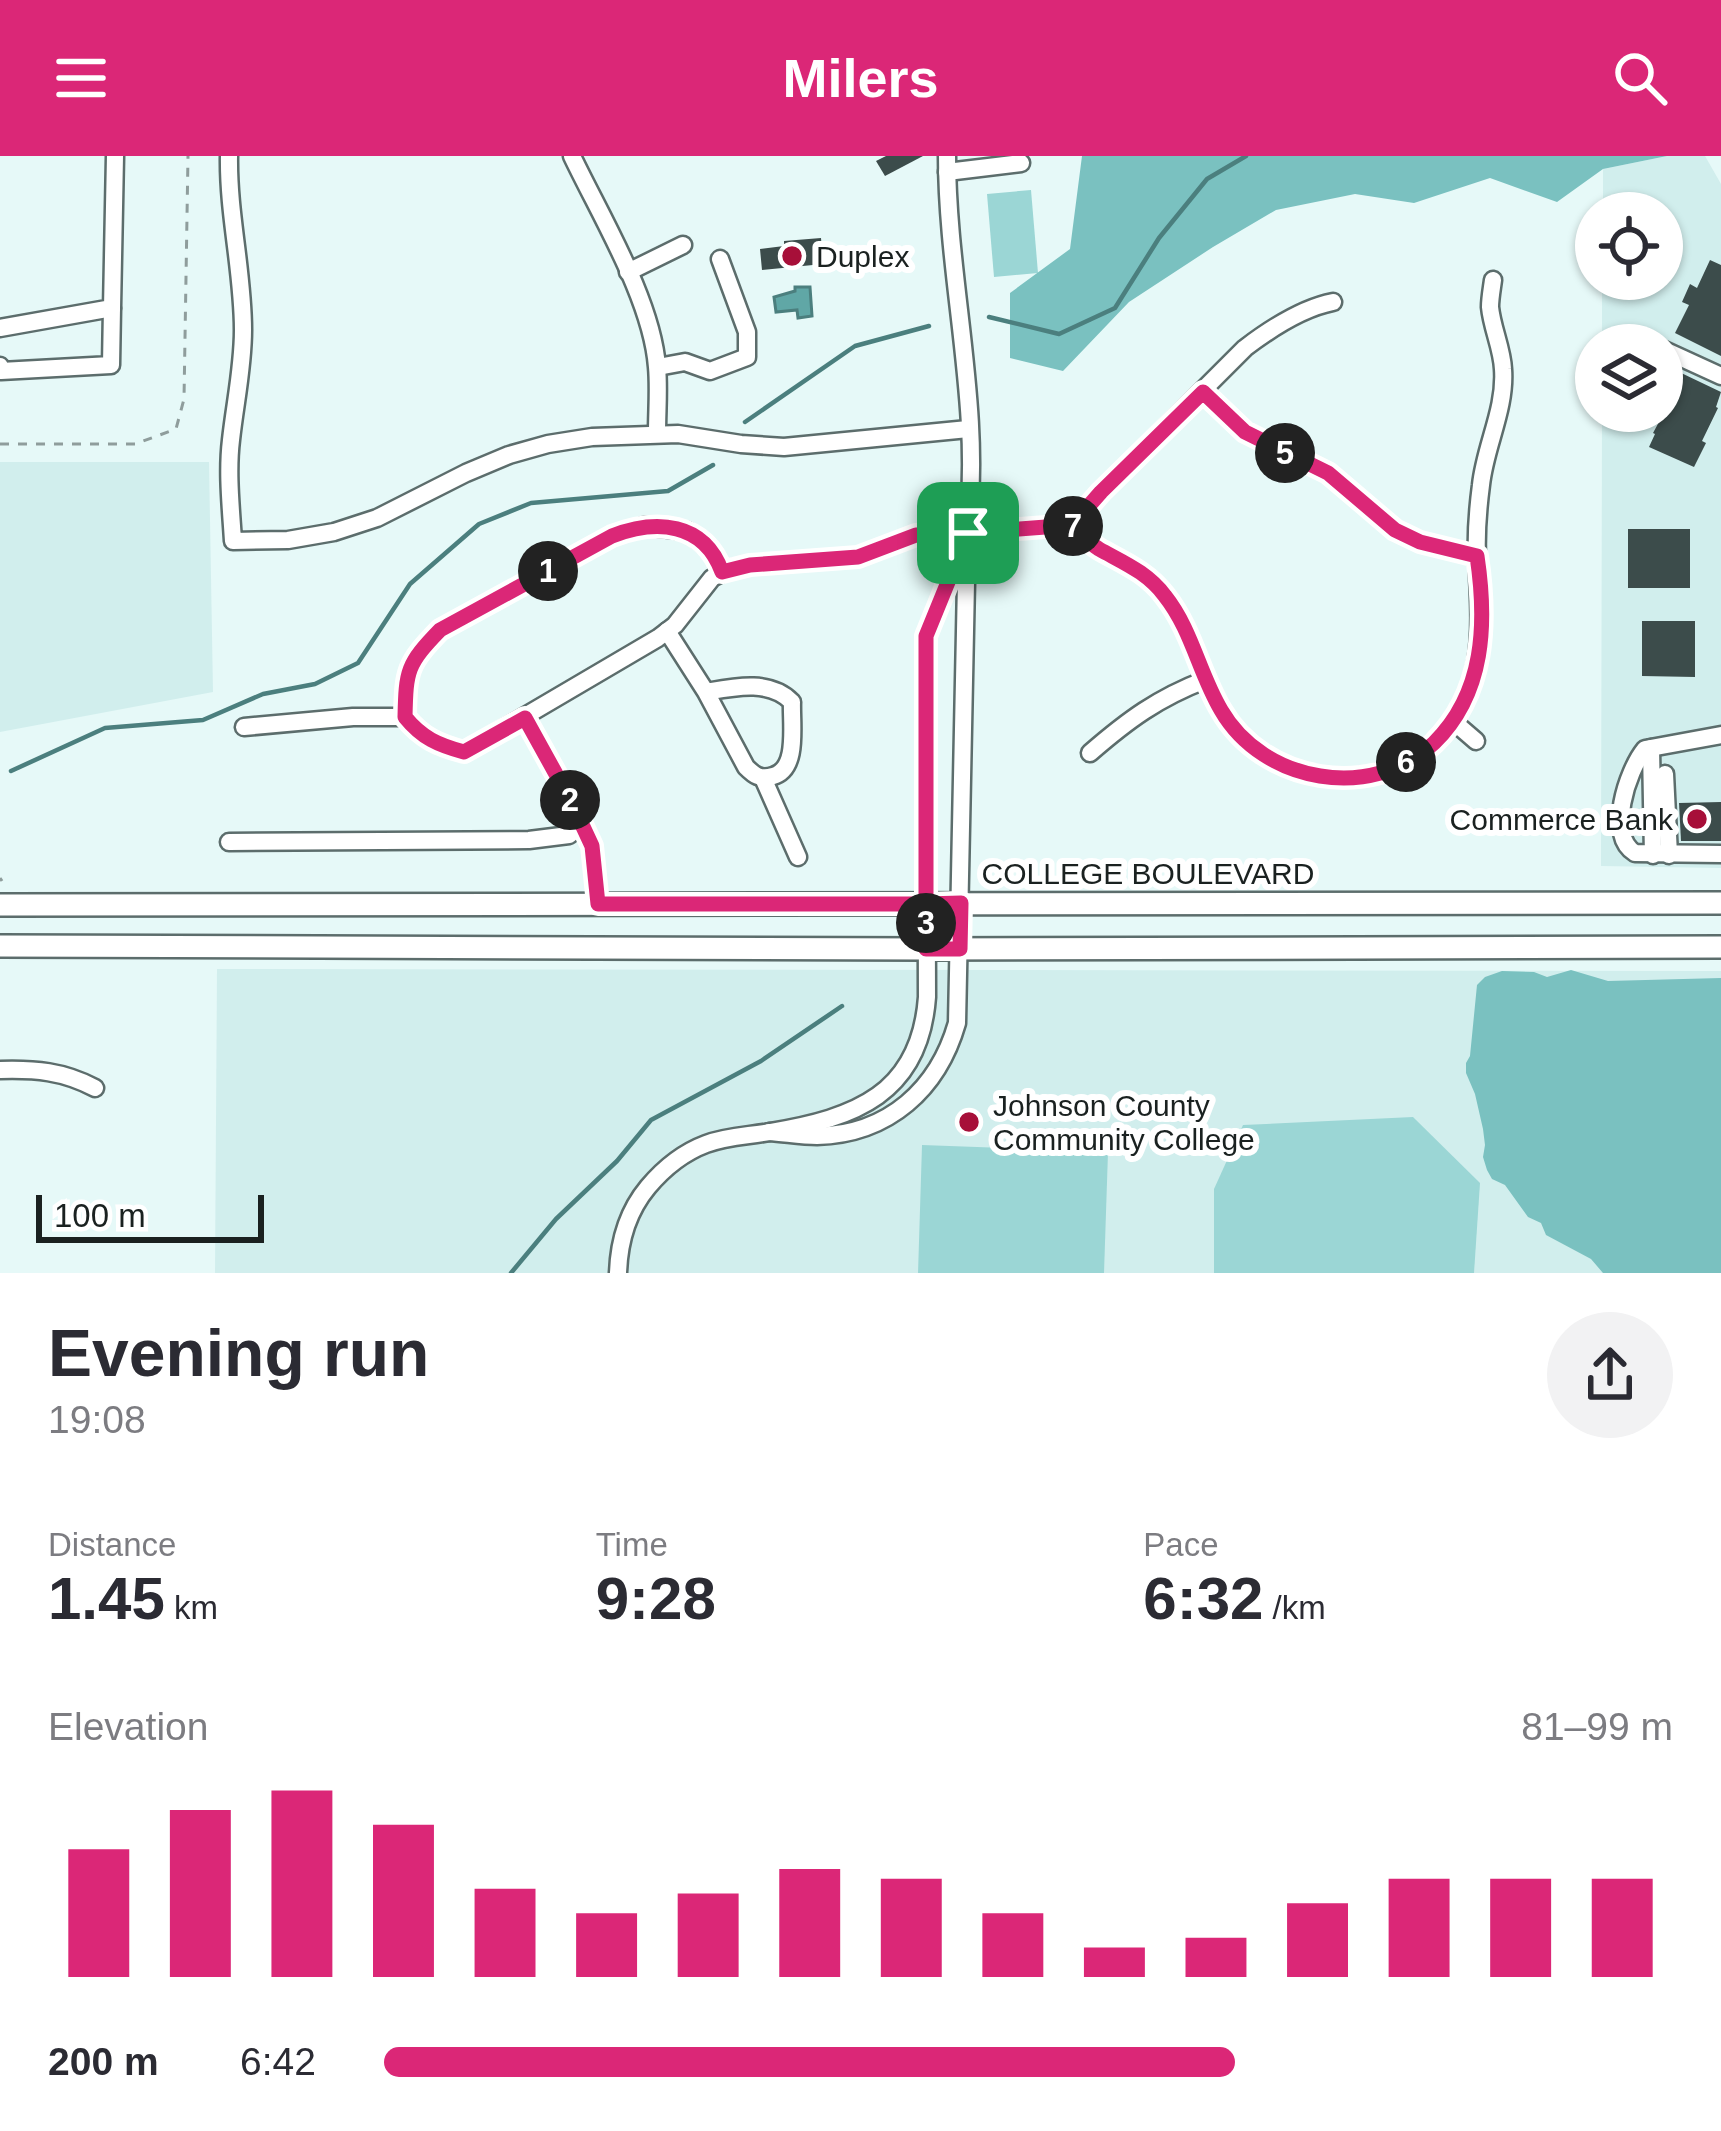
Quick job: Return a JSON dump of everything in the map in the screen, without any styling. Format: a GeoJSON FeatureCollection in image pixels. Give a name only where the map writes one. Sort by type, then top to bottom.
{"type":"FeatureCollection","features":[{"type":"Feature","properties":{"kind":"main road","name":"COLLEGE BOULEVARD"},"geometry":{"type":"LineString","coordinates":[[0,905],[1721,903]]}},
{"type":"Feature","properties":{"kind":"main road"},"geometry":{"type":"LineString","coordinates":[[0,946],[1721,947]]}},
{"type":"Feature","properties":{"kind":"street"},"geometry":{"type":"LineString","coordinates":[[0,366],[1,371],[111,365],[115,156]]}},
{"type":"Feature","properties":{"kind":"street"},"geometry":{"type":"LineString","coordinates":[[229,156],[243,326],[241,383],[230,443],[233,541],[288,540],[334,532],[377,518],[509,455],[592,436],[657,433],[784,447],[968,429]]}},
{"type":"Feature","properties":{"kind":"street"},"geometry":{"type":"LineString","coordinates":[[572,156],[628,272],[653,340],[658,367],[657,433]]}},
{"type":"Feature","properties":{"kind":"street"},"geometry":{"type":"LineString","coordinates":[[769,1132],[819,1136],[856,1130],[889,1117],[909,1103],[940,1067],[950,1046],[959,1001],[973,474],[947,164],[1021,163]]}},
{"type":"Feature","properties":{"kind":"street"},"geometry":{"type":"LineString","coordinates":[[628,272],[683,245]]}},
{"type":"Feature","properties":{"kind":"street"},"geometry":{"type":"LineString","coordinates":[[658,367],[686,362],[710,371],[747,357],[747,332],[720,259]]}},
{"type":"Feature","properties":{"kind":"street"},"geometry":{"type":"LineString","coordinates":[[1072,525],[1095,547],[1143,574],[1164,594],[1186,630],[1222,712],[1248,743],[1279,764],[1319,777],[1359,777],[1393,768],[1429,748],[1465,704],[1478,666],[1481,482],[1503,385],[1490,306],[1493,280]]}},
{"type":"Feature","properties":{"kind":"street"},"geometry":{"type":"LineString","coordinates":[[722,572],[711,550],[687,531],[644,526],[612,536],[440,630],[419,651],[406,676],[405,717],[420,735],[464,752],[667,631],[722,572],[750,565],[858,557],[916,535],[1072,525],[1245,348],[1319,304],[1333,302]]}},
{"type":"Feature","properties":{"kind":"street"},"geometry":{"type":"LineString","coordinates":[[0,328],[112,308]]}},
{"type":"Feature","properties":{"kind":"street"},"geometry":{"type":"LineString","coordinates":[[1683,359],[1721,376]]}},
{"type":"Feature","properties":{"kind":"street"},"geometry":{"type":"LineString","coordinates":[[1203,392],[1245,432],[1328,473],[1395,530],[1420,542],[1477,556]]}},
{"type":"Feature","properties":{"kind":"street"},"geometry":{"type":"LineString","coordinates":[[618,1273],[628,1219],[662,1170],[709,1143],[853,1112],[883,1094],[913,1056],[925,1018],[926,636],[968,533]]}},
{"type":"Feature","properties":{"kind":"street"},"geometry":{"type":"LineString","coordinates":[[667,631],[746,767],[764,778],[779,775],[788,766],[791,702],[773,688],[706,692]]}},
{"type":"Feature","properties":{"kind":"street"},"geometry":{"type":"LineString","coordinates":[[1090,753],[1155,702],[1205,680]]}},
{"type":"Feature","properties":{"kind":"street"},"geometry":{"type":"LineString","coordinates":[[244,727],[405,717]]}},
{"type":"Feature","properties":{"kind":"street"},"geometry":{"type":"LineString","coordinates":[[525,718],[592,846],[598,904]]}},
{"type":"Feature","properties":{"kind":"street"},"geometry":{"type":"LineString","coordinates":[[1454,722],[1476,741]]}},
{"type":"Feature","properties":{"kind":"street"},"geometry":{"type":"LineString","coordinates":[[1721,735],[1645,749],[1633,767],[1623,799],[1622,837],[1626,848],[1652,854],[1721,854]]}},
{"type":"Feature","properties":{"kind":"street"},"geometry":{"type":"LineString","coordinates":[[1651,748],[1652,854]]}},
{"type":"Feature","properties":{"kind":"street"},"geometry":{"type":"LineString","coordinates":[[1652,854],[1665,774]]}},
{"type":"Feature","properties":{"kind":"street"},"geometry":{"type":"LineString","coordinates":[[764,778],[798,857]]}},
{"type":"Feature","properties":{"kind":"street"},"geometry":{"type":"LineString","coordinates":[[229,842],[529,840],[569,836],[581,825]]}},
{"type":"Feature","properties":{"kind":"street"},"geometry":{"type":"LineString","coordinates":[[0,1070],[51,1071],[94,1088]]}},
{"type":"Feature","properties":{"kind":"path"},"geometry":{"type":"LineString","coordinates":[[0,444],[135,444],[176,429],[184,399],[188,156]]}},
{"type":"Feature","properties":{"kind":"shaded area"},"geometry":{"type":"Polygon","coordinates":[[[1082,156],[1667,156],[1603,169],[1557,202],[1490,178],[1414,203],[1355,194],[1276,210],[1129,302],[1063,371],[1010,358],[1010,293],[1070,249],[1082,156]]]}},
{"type":"Feature","properties":{"kind":"shaded area"},"geometry":{"type":"Polygon","coordinates":[[[1667,156],[1705,156],[1721,184],[1721,868],[1601,866],[1602,432],[1683,432],[1683,324],[1602,324],[1602,300],[1683,300],[1683,192],[1603,192],[1603,169],[1667,156]]]}},
{"type":"Feature","properties":{"kind":"shaded area"},"geometry":{"type":"Polygon","coordinates":[[[1031,190],[1038,273],[994,277],[987,194],[1031,190]]]}},
{"type":"Feature","properties":{"kind":"shaded area"},"geometry":{"type":"Polygon","coordinates":[[[795,287],[810,287],[812,316],[798,318],[797,310],[776,312],[774,297],[795,291],[795,287]]]}},
{"type":"Feature","properties":{"kind":"shaded area"},"geometry":{"type":"Polygon","coordinates":[[[0,462],[209,462],[213,692],[0,732],[0,462]]]}},
{"type":"Feature","properties":{"kind":"shaded area","name":"Johnson County Community College"},"geometry":{"type":"Polygon","coordinates":[[[217,969],[1721,971],[1721,1273],[215,1273],[217,969]]]}},
{"type":"Feature","properties":{"kind":"shaded area"},"geometry":{"type":"Polygon","coordinates":[[[1571,970],[1608,981],[1721,978],[1721,1273],[1603,1273],[1591,1259],[1546,1235],[1541,1223],[1528,1217],[1505,1185],[1492,1179],[1487,1170],[1483,1129],[1466,1073],[1477,985],[1502,971],[1547,977],[1571,970]]]}},
{"type":"Feature","properties":{"kind":"shaded area"},"geometry":{"type":"Polygon","coordinates":[[[1413,1117],[1480,1183],[1474,1273],[1214,1273],[1214,1189],[1243,1125],[1413,1117]]]}},
{"type":"Feature","properties":{"kind":"shaded area"},"geometry":{"type":"Polygon","coordinates":[[[922,1145],[1108,1152],[1104,1273],[918,1273],[922,1145]]]}},
{"type":"Feature","properties":{"kind":"building","name":"Duplex"},"geometry":{"type":"Polygon","coordinates":[[[886,156],[923,156],[885,176],[876,161],[886,156]]]}},
{"type":"Feature","properties":{"kind":"building","name":"Duplex"},"geometry":{"type":"Polygon","coordinates":[[[821,238],[823,264],[762,270],[760,249],[784,246],[784,241],[821,238]]]}},
{"type":"Feature","properties":{"kind":"building"},"geometry":{"type":"Polygon","coordinates":[[[1710,260],[1721,265],[1721,356],[1683,337],[1680,324],[1689,305],[1682,302],[1690,284],[1697,288],[1710,260]]]}},
{"type":"Feature","properties":{"kind":"building"},"geometry":{"type":"Polygon","coordinates":[[[1683,374],[1721,392],[1694,467],[1649,447],[1653,433],[1683,432],[1683,374]]]}},
{"type":"Feature","properties":{"kind":"building"},"geometry":{"type":"Polygon","coordinates":[[[1628,529],[1690,529],[1690,588],[1628,588],[1628,529]]]}},
{"type":"Feature","properties":{"kind":"building"},"geometry":{"type":"Polygon","coordinates":[[[1642,621],[1695,621],[1695,677],[1642,676],[1642,621]]]}},
{"type":"Feature","properties":{"kind":"building","name":"Commerce Bank"},"geometry":{"type":"Polygon","coordinates":[[[1721,802],[1721,841],[1681,841],[1679,803],[1721,802]]]}},
{"type":"Feature","properties":{"kind":"waterway"},"geometry":{"type":"LineString","coordinates":[[989,317],[1059,334],[1115,308],[1159,238],[1207,179],[1246,156]]}},
{"type":"Feature","properties":{"kind":"waterway"},"geometry":{"type":"LineString","coordinates":[[745,422],[855,346],[929,326]]}},
{"type":"Feature","properties":{"kind":"waterway"},"geometry":{"type":"LineString","coordinates":[[11,771],[105,728],[203,720],[263,694],[315,684],[358,663],[410,584],[479,524],[531,503],[668,491],[713,465]]}},
{"type":"Feature","properties":{"kind":"waterway"},"geometry":{"type":"LineString","coordinates":[[511,1273],[651,1120],[761,1061],[842,1006]]}},
{"type":"Feature","properties":{"kind":"place","name":"Duplex"},"geometry":{"type":"Point","coordinates":[792,256]}},
{"type":"Feature","properties":{"kind":"place","name":"Commerce Bank"},"geometry":{"type":"Point","coordinates":[1697,819]}},
{"type":"Feature","properties":{"kind":"place","name":"Johnson County Community College"},"geometry":{"type":"Point","coordinates":[969,1122]}},
{"type":"Feature","properties":{"kind":"route"},"geometry":{"type":"LineString","coordinates":[[968,533],[916,535],[858,557],[750,565],[722,572],[711,550],[687,531],[632,529],[440,630],[419,651],[406,676],[405,717],[420,735],[464,752],[525,718],[592,846],[598,904],[926,904],[926,949],[960,949],[961,903],[926,904],[926,636],[968,533],[1072,525],[1203,392],[1245,432],[1328,473],[1395,530],[1420,542],[1477,556],[1478,666],[1454,722],[1429,748],[1405,763],[1343,779],[1301,773],[1279,764],[1233,728],[1205,680],[1177,612],[1143,574],[1095,547],[1072,525],[968,533]]}}]}
